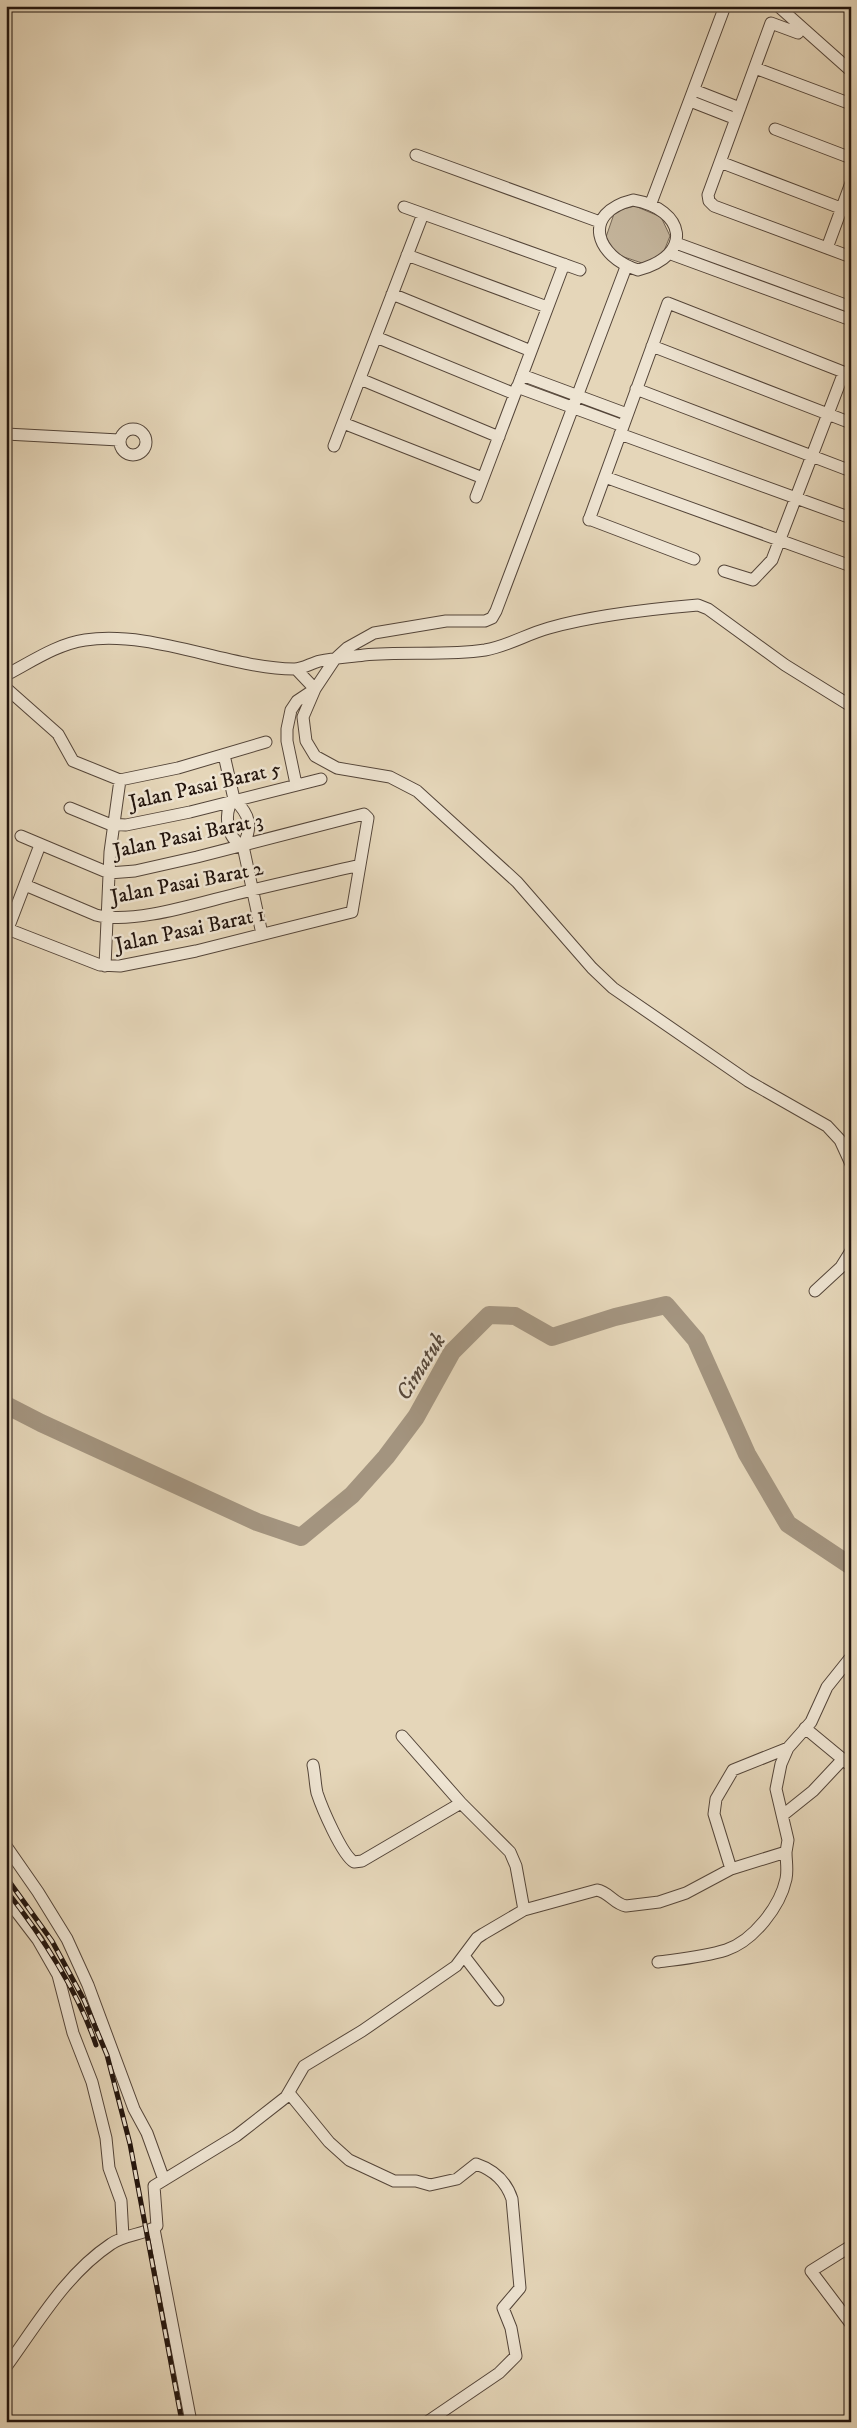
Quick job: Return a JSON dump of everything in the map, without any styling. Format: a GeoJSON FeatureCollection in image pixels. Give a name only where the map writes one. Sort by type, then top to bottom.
{"type":"FeatureCollection","features":[{"type":"Feature","properties":{"kind":"street"},"geometry":{"type":"LineString","coordinates":[[651,203],[725,6]]}},
{"type":"Feature","properties":{"kind":"street"},"geometry":{"type":"LineString","coordinates":[[778,6],[851,71]]}},
{"type":"Feature","properties":{"kind":"street"},"geometry":{"type":"LineString","coordinates":[[798,33],[771,23],[708,195],[709,201],[714,206],[851,257]]}},
{"type":"Feature","properties":{"kind":"street"},"geometry":{"type":"LineString","coordinates":[[755,68],[851,104]]}},
{"type":"Feature","properties":{"kind":"street"},"geometry":{"type":"LineString","coordinates":[[692,96],[738,113]]}},
{"type":"Feature","properties":{"kind":"street"},"geometry":{"type":"LineString","coordinates":[[775,129],[851,158]]}},
{"type":"Feature","properties":{"kind":"street"},"geometry":{"type":"LineString","coordinates":[[416,155],[600,222]]}},
{"type":"Feature","properties":{"kind":"street"},"geometry":{"type":"LineString","coordinates":[[720,162],[846,210]]}},
{"type":"Feature","properties":{"kind":"street"},"geometry":{"type":"LineString","coordinates":[[827,248],[846,210],[851,183]]}},
{"type":"Feature","properties":{"kind":"street"},"geometry":{"type":"LineString","coordinates":[[632,200],[651,203],[662,210],[676,230],[673,248],[662,262],[648,268],[638,270],[626,267],[605,249],[599,235],[600,222],[606,212],[618,203],[632,200]]}},
{"type":"Feature","properties":{"kind":"street"},"geometry":{"type":"LineString","coordinates":[[404,207],[580,270]]}},
{"type":"Feature","properties":{"kind":"street"},"geometry":{"type":"LineString","coordinates":[[334,446],[423,214]]}},
{"type":"Feature","properties":{"kind":"street"},"geometry":{"type":"LineString","coordinates":[[673,248],[851,307]]}},
{"type":"Feature","properties":{"kind":"street"},"geometry":{"type":"LineString","coordinates":[[673,248],[851,320]]}},
{"type":"Feature","properties":{"kind":"street"},"geometry":{"type":"LineString","coordinates":[[407,256],[547,307]]}},
{"type":"Feature","properties":{"kind":"street"},"geometry":{"type":"LineString","coordinates":[[476,497],[564,264]]}},
{"type":"Feature","properties":{"kind":"street"},"geometry":{"type":"LineString","coordinates":[[626,267],[492,618],[485,621],[446,621],[374,634],[353,644],[335,659],[315,689],[303,718],[306,741],[314,756],[337,768],[390,777],[417,791],[517,882],[592,968],[613,988],[748,1081],[827,1126],[840,1140],[851,1164]]}},
{"type":"Feature","properties":{"kind":"street"},"geometry":{"type":"LineString","coordinates":[[392,294],[531,351]]}},
{"type":"Feature","properties":{"kind":"street"},"geometry":{"type":"LineString","coordinates":[[694,559],[589,520],[668,303],[847,374],[811,456],[772,560],[754,580],[724,571]]}},
{"type":"Feature","properties":{"kind":"street"},"geometry":{"type":"LineString","coordinates":[[376,338],[516,391],[573,408],[622,430],[851,518]]}},
{"type":"Feature","properties":{"kind":"street"},"geometry":{"type":"LineString","coordinates":[[652,346],[851,423]]}},
{"type":"Feature","properties":{"kind":"street"},"geometry":{"type":"LineString","coordinates":[[522,375],[628,414]]}},
{"type":"Feature","properties":{"kind":"street"},"geometry":{"type":"LineString","coordinates":[[360,379],[499,437]]}},
{"type":"Feature","properties":{"kind":"street"},"geometry":{"type":"LineString","coordinates":[[636,389],[851,472]]}},
{"type":"Feature","properties":{"kind":"street"},"geometry":{"type":"LineString","coordinates":[[343,423],[483,478]]}},
{"type":"Feature","properties":{"kind":"street"},"geometry":{"type":"LineString","coordinates":[[6,434],[119,440]]}},
{"type":"Feature","properties":{"kind":"street"},"geometry":{"type":"LineString","coordinates":[[605,477],[851,566]]}},
{"type":"Feature","properties":{"kind":"street"},"geometry":{"type":"LineString","coordinates":[[6,675],[71,644],[99,639],[149,644],[267,666],[296,669],[335,659],[398,652],[454,654],[487,650],[507,645],[547,628],[576,621],[698,605],[708,609],[763,650],[851,706]]}},
{"type":"Feature","properties":{"kind":"street"},"geometry":{"type":"LineString","coordinates":[[296,669],[315,689]]}},
{"type":"Feature","properties":{"kind":"street"},"geometry":{"type":"LineString","coordinates":[[6,688],[58,734],[72,761],[120,780],[178,768],[266,742]]}},
{"type":"Feature","properties":{"kind":"street"},"geometry":{"type":"LineString","coordinates":[[296,784],[287,742],[288,721],[297,701],[315,689]]}},
{"type":"Feature","properties":{"kind":"street"},"geometry":{"type":"LineString","coordinates":[[224,755],[234,800],[244,811],[249,824],[249,833],[243,846],[262,934]]}},
{"type":"Feature","properties":{"kind":"street","name":"Jalan Pasai Barat 5"},"geometry":{"type":"LineString","coordinates":[[70,808],[109,824],[126,825],[151,821],[321,779]]}},
{"type":"Feature","properties":{"kind":"street"},"geometry":{"type":"LineString","coordinates":[[105,966],[109,873],[113,824],[120,780]]}},
{"type":"Feature","properties":{"kind":"street"},"geometry":{"type":"LineString","coordinates":[[234,800],[228,806],[228,822],[234,838],[243,846]]}},
{"type":"Feature","properties":{"kind":"street","name":"Jalan Pasai Barat 3"},"geometry":{"type":"LineString","coordinates":[[21,836],[109,873],[135,871],[366,815],[368,818],[360,865]]}},
{"type":"Feature","properties":{"kind":"street"},"geometry":{"type":"LineString","coordinates":[[25,885],[40,845]]}},
{"type":"Feature","properties":{"kind":"street","name":"Jalan Pasai Barat 2"},"geometry":{"type":"LineString","coordinates":[[25,885],[108,918],[154,912],[360,865]]}},
{"type":"Feature","properties":{"kind":"street","name":"Jalan Pasai Barat 1"},"geometry":{"type":"LineString","coordinates":[[25,885],[9,926],[10,930],[105,966],[120,966],[180,954],[352,912],[360,865]]}},
{"type":"Feature","properties":{"kind":"street"},"geometry":{"type":"LineString","coordinates":[[816,1291],[841,1267],[851,1251]]}},
{"type":"Feature","properties":{"kind":"street"},"geometry":{"type":"LineString","coordinates":[[658,1962],[719,1952],[747,1938],[768,1915],[780,1895],[786,1880],[788,1840],[778,1799],[777,1784],[781,1764],[788,1748],[812,1720],[827,1687],[851,1657]]}},
{"type":"Feature","properties":{"kind":"street"},"geometry":{"type":"LineString","coordinates":[[783,1815],[847,1763],[806,1728]]}},
{"type":"Feature","properties":{"kind":"street"},"geometry":{"type":"LineString","coordinates":[[402,1736],[461,1803],[514,1858],[524,1910]]}},
{"type":"Feature","properties":{"kind":"street"},"geometry":{"type":"LineString","coordinates":[[731,1869],[714,1814],[716,1799],[733,1770],[788,1748]]}},
{"type":"Feature","properties":{"kind":"street"},"geometry":{"type":"LineString","coordinates":[[314,1765],[320,1799],[342,1848],[354,1862],[362,1860],[461,1803]]}},
{"type":"Feature","properties":{"kind":"street"},"geometry":{"type":"LineString","coordinates":[[6,1846],[38,1892],[74,1954],[88,1985],[134,2109],[147,2133],[164,2180]]}},
{"type":"Feature","properties":{"kind":"street"},"geometry":{"type":"LineString","coordinates":[[6,2367],[66,2284],[102,2250],[123,2237],[154,2229],[158,2223],[154,2186],[236,2136],[289,2093],[304,2066],[401,2005],[456,1966],[477,1938],[524,1910],[597,1890],[607,1893],[621,1905],[659,1902],[695,1890],[731,1869],[786,1852]]}},
{"type":"Feature","properties":{"kind":"street"},"geometry":{"type":"LineString","coordinates":[[6,1898],[38,1940],[58,1975],[72,2033],[92,2082],[106,2138],[110,2168],[121,2201],[123,2237]]}},
{"type":"Feature","properties":{"kind":"street"},"geometry":{"type":"LineString","coordinates":[[464,1956],[498,2000]]}},
{"type":"Feature","properties":{"kind":"street"},"geometry":{"type":"LineString","coordinates":[[289,2093],[329,2142],[349,2160],[394,2181],[416,2181],[430,2185],[457,2179],[476,2164],[501,2178],[508,2186],[512,2199],[520,2288],[503,2308],[511,2328],[516,2356],[499,2373],[427,2422]]}},
{"type":"Feature","properties":{"kind":"street"},"geometry":{"type":"LineString","coordinates":[[154,2229],[191,2422]]}},
{"type":"Feature","properties":{"kind":"street"},"geometry":{"type":"LineString","coordinates":[[851,2246],[811,2271],[851,2324]]}},
{"type":"Feature","properties":{"kind":"shaded area"},"geometry":{"type":"Polygon","coordinates":[[[635,206],[661,217],[670,236],[662,256],[645,264],[615,254],[606,237],[615,211],[635,206]]]}},
{"type":"Feature","properties":{"kind":"waterway","name":"Cimatuk"},"geometry":{"type":"LineString","coordinates":[[6,1405],[41,1423],[257,1522],[301,1537],[352,1495],[386,1457],[416,1417],[452,1352],[489,1315],[515,1316],[552,1337],[615,1317],[666,1305],[696,1340],[747,1454],[788,1524],[851,1566]]}},
{"type":"Feature","properties":{"kind":"railway"},"geometry":{"type":"LineString","coordinates":[[6,1877],[52,1941],[84,2000],[107,2055],[130,2144],[182,2422]]}},
{"type":"Feature","properties":{"kind":"railway"},"geometry":{"type":"LineString","coordinates":[[6,1890],[45,1945],[69,1984],[96,2045]]}}]}
